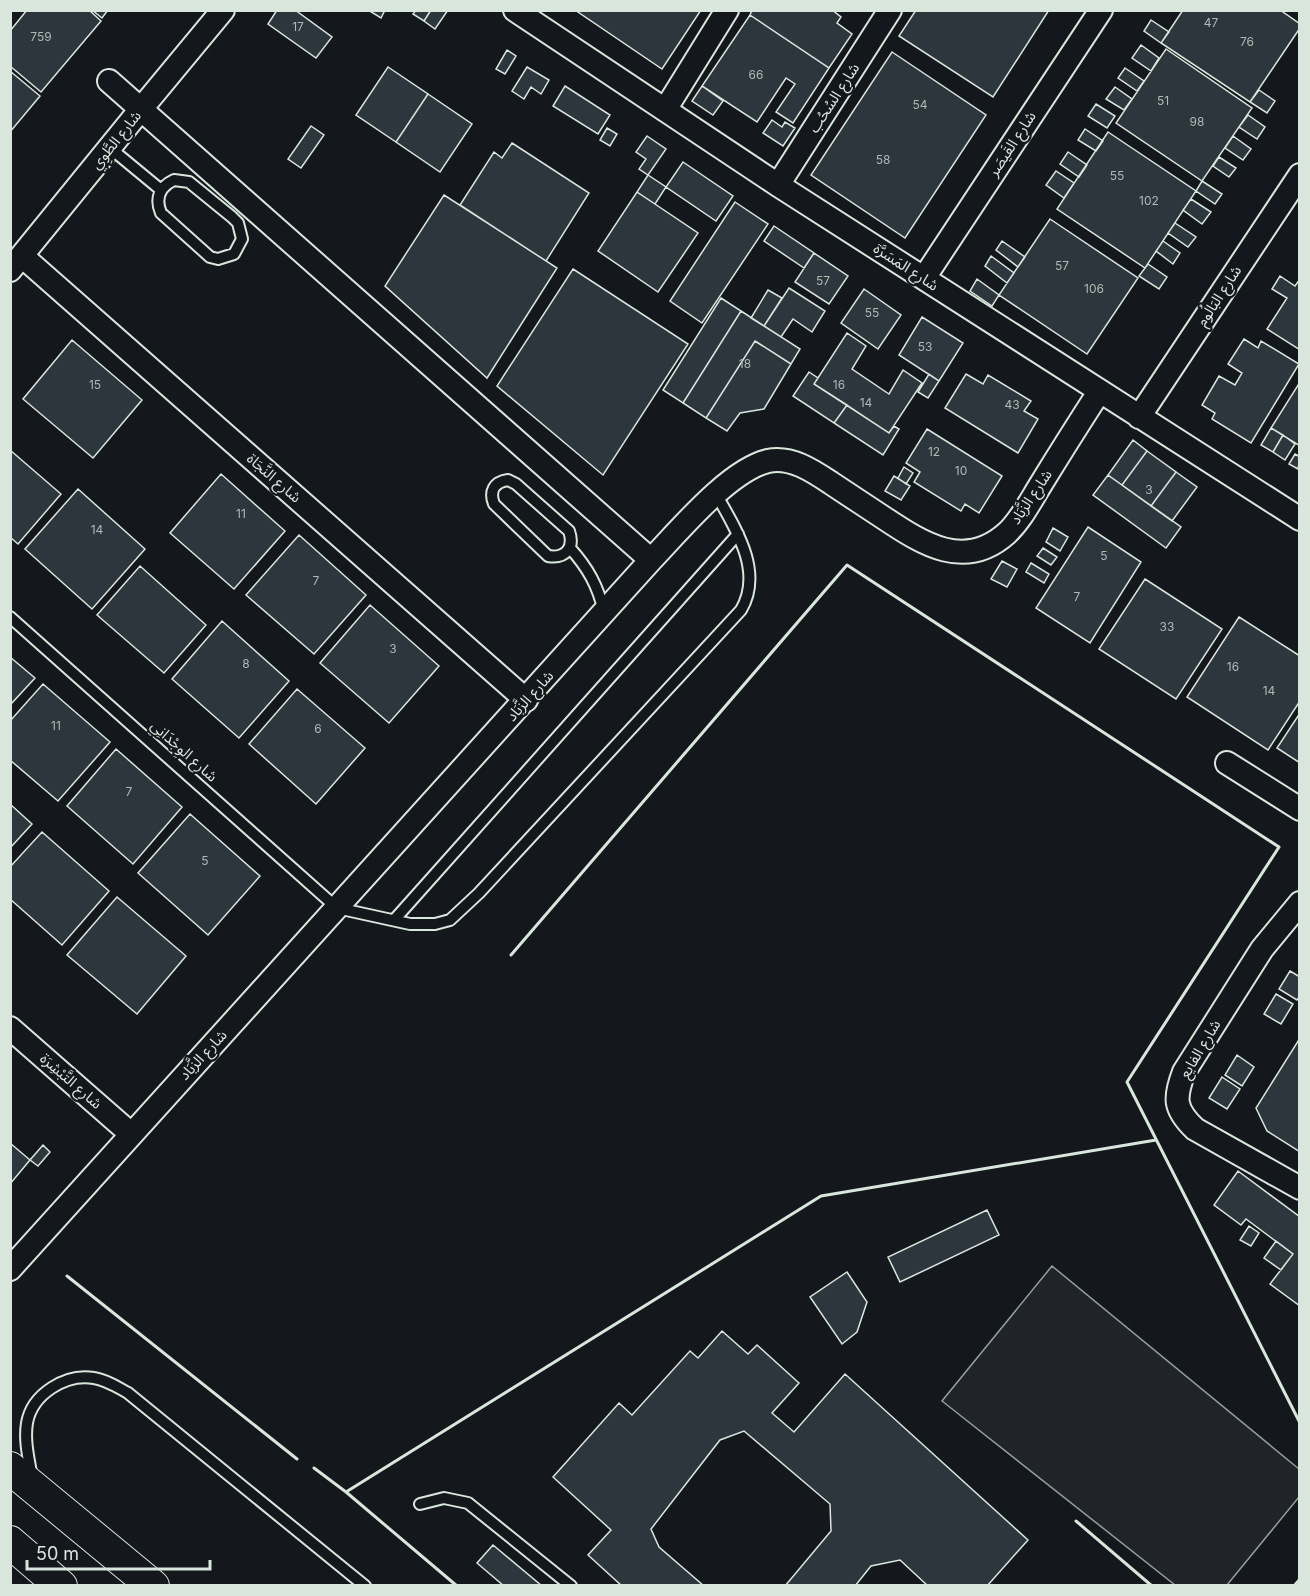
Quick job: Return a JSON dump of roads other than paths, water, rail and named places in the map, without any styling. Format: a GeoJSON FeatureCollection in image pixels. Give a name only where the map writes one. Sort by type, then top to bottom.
{"type":"FeatureCollection","features":[{"type":"Feature","properties":{"kind":"street","name":"شارع الطَّوِي"},"geometry":{"type":"LineString","coordinates":[[16,263],[223,10]]}},
{"type":"Feature","properties":{"kind":"street","name":"شارع المَسَرَّة"},"geometry":{"type":"LineString","coordinates":[[515,10],[778,185],[1299,519]]}},
{"type":"Feature","properties":{"kind":"street"},"geometry":{"type":"LineString","coordinates":[[665,110],[727,10]]}},
{"type":"Feature","properties":{"kind":"street","name":"شارع السُحُب"},"geometry":{"type":"LineString","coordinates":[[778,185],[890,10]]}},
{"type":"Feature","properties":{"kind":"street","name":"شارع القَيصَر"},"geometry":{"type":"LineString","coordinates":[[924,278],[1101,10]]}},
{"type":"Feature","properties":{"kind":"street"},"geometry":{"type":"LineString","coordinates":[[109,81],[651,560]]}},
{"type":"Feature","properties":{"kind":"street","name":"شارع البَالُوم"},"geometry":{"type":"LineString","coordinates":[[1139,417],[1299,175]]}},
{"type":"Feature","properties":{"kind":"street","name":"شارع النَّجَاة"},"geometry":{"type":"LineString","coordinates":[[16,263],[526,700]]}},
{"type":"Feature","properties":{"kind":"street","name":"شارع الزَّبَاد"},"geometry":{"type":"LineString","coordinates":[[10,1269],[651,560],[716,494],[753,467],[770,461],[789,461],[812,470],[912,537],[934,548],[955,552],[974,551],[1008,532],[1099,392]]}},
{"type":"Feature","properties":{"kind":"street"},"geometry":{"type":"LineString","coordinates":[[1227,763],[1299,809]]}},
{"type":"Feature","properties":{"kind":"street","name":"شارع الفايع"},"geometry":{"type":"LineString","coordinates":[[1299,903],[1262,950],[1184,1072],[1177,1090],[1177,1104],[1183,1118],[1195,1129],[1299,1188]]}},
{"type":"Feature","properties":{"kind":"street","name":"شارع التَّبْشِرَة"},"geometry":{"type":"LineString","coordinates":[[10,1028],[131,1134]]}},
{"type":"Feature","properties":{"kind":"street"},"geometry":{"type":"LineString","coordinates":[[22,1478],[153,1586]]}},
{"type":"Feature","properties":{"kind":"street"},"geometry":{"type":"LineString","coordinates":[[10,1542],[61,1586]]}},
{"type":"Feature","properties":{"kind":"lane"},"geometry":{"type":"LineString","coordinates":[[109,147],[161,190]]}},
{"type":"Feature","properties":{"kind":"lane"},"geometry":{"type":"LineString","coordinates":[[174,180],[189,182],[232,217],[238,223],[242,239],[234,254],[218,259],[210,257],[175,227],[161,213],[158,206],[161,190],[174,180]]}},
{"type":"Feature","properties":{"kind":"lane"},"geometry":{"type":"LineString","coordinates":[[508,480],[516,484],[564,524],[572,540],[570,548],[556,558],[548,556],[494,504],[491,496],[493,487],[508,480]]}},
{"type":"Feature","properties":{"kind":"lane"},"geometry":{"type":"LineString","coordinates":[[337,908],[410,924],[435,924],[450,920],[462,911],[741,610],[750,589],[750,575],[738,534],[716,494]]}},
{"type":"Feature","properties":{"kind":"lane"},"geometry":{"type":"LineString","coordinates":[[395,920],[738,534]]}},
{"type":"Feature","properties":{"kind":"lane"},"geometry":{"type":"LineString","coordinates":[[570,548],[593,577],[604,612]]}},
{"type":"Feature","properties":{"kind":"lane","name":"شارع الوِجْدَانِي"},"geometry":{"type":"LineString","coordinates":[[10,617],[337,908]]}},
{"type":"Feature","properties":{"kind":"lane"},"geometry":{"type":"LineString","coordinates":[[22,1478],[27,1422],[40,1396],[76,1378],[92,1377],[108,1382],[128,1393],[365,1586]]}},
{"type":"Feature","properties":{"kind":"lane"},"geometry":{"type":"LineString","coordinates":[[420,1504],[444,1498],[468,1503],[571,1586]]}}]}
